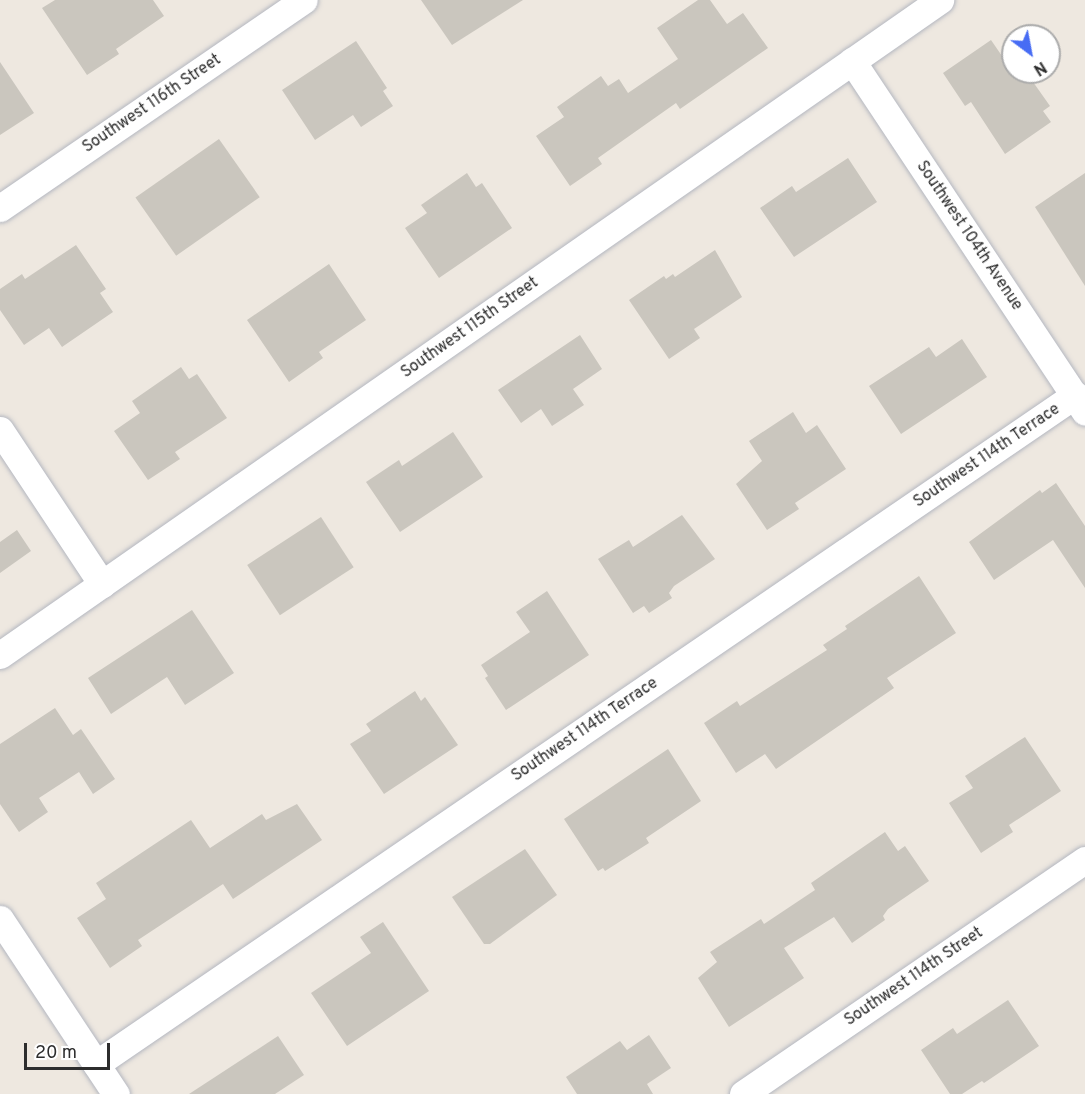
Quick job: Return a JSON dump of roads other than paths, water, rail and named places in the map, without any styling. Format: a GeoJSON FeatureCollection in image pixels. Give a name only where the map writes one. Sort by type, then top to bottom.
{"type":"FeatureCollection","features":[{"type":"Feature","properties":{"kind":"street","name":"Southwest 116th Street"},"geometry":{"type":"LineString","coordinates":[[0,208],[304,0]]}},
{"type":"Feature","properties":{"kind":"street","name":"Southwest 115th Street"},"geometry":{"type":"LineString","coordinates":[[0,655],[940,0]]}},
{"type":"Feature","properties":{"kind":"street","name":"Southwest 104th Avenue"},"geometry":{"type":"LineString","coordinates":[[852,61],[1080,404]]}},
{"type":"Feature","properties":{"kind":"street","name":"Southwest 114th Terrace"},"geometry":{"type":"LineString","coordinates":[[96,1064],[1080,404]]}},
{"type":"Feature","properties":{"kind":"street"},"geometry":{"type":"LineString","coordinates":[[0,430],[102,584]]}},
{"type":"Feature","properties":{"kind":"street","name":"Southwest 114th Street"},"geometry":{"type":"LineString","coordinates":[[743,1094],[1085,860]]}},
{"type":"Feature","properties":{"kind":"street"},"geometry":{"type":"LineString","coordinates":[[0,920],[116,1094]]}}]}
